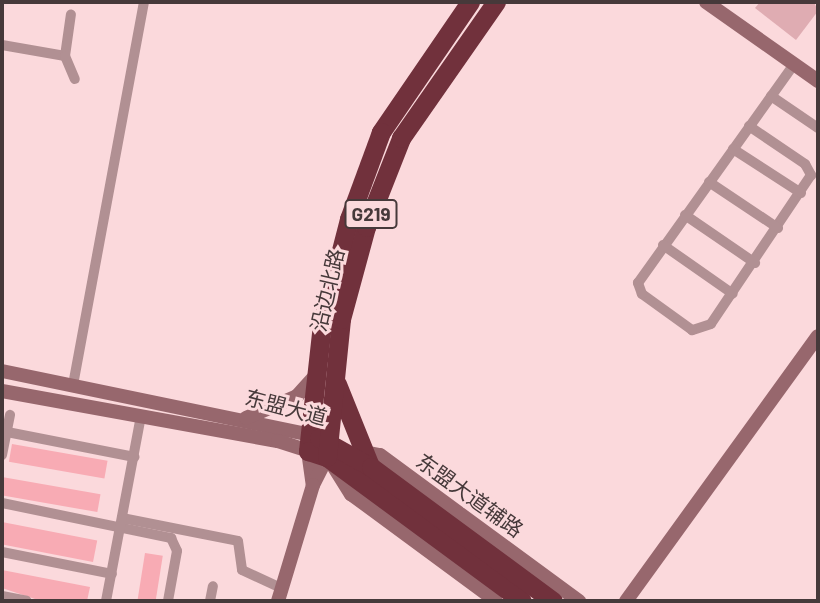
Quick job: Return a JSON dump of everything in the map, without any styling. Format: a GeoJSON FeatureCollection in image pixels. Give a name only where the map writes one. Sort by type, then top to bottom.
{"type":"FeatureCollection","features":[{"type":"Feature","properties":{"kind":"highway","name":"沿边北路"},"geometry":{"type":"LineString","coordinates":[[318,446],[324,374],[349,219],[381,132],[470,2]]}},
{"type":"Feature","properties":{"kind":"highway","name":"沿边北路"},"geometry":{"type":"LineString","coordinates":[[324,374],[366,227],[401,138],[496,2]]}},
{"type":"Feature","properties":{"kind":"highway"},"geometry":{"type":"LineString","coordinates":[[324,374],[368,460]]}},
{"type":"Feature","properties":{"kind":"highway","name":"东盟大道"},"geometry":{"type":"LineString","coordinates":[[318,446],[368,460],[553,601]]}},
{"type":"Feature","properties":{"kind":"highway","name":"东盟大道"},"geometry":{"type":"LineString","coordinates":[[318,446],[522,601]]}},
{"type":"Feature","properties":{"kind":"street"},"geometry":{"type":"LineString","coordinates":[[73,385],[144,2]]}},
{"type":"Feature","properties":{"kind":"street"},"geometry":{"type":"LineString","coordinates":[[706,2],[818,81]]}},
{"type":"Feature","properties":{"kind":"street"},"geometry":{"type":"LineString","coordinates":[[71,14],[65,56],[75,79]]}},
{"type":"Feature","properties":{"kind":"street"},"geometry":{"type":"LineString","coordinates":[[2,44],[65,56]]}},
{"type":"Feature","properties":{"kind":"street"},"geometry":{"type":"LineString","coordinates":[[749,127],[810,169],[800,193],[733,294],[706,330],[692,330],[637,288],[663,245],[794,64]]}},
{"type":"Feature","properties":{"kind":"street"},"geometry":{"type":"LineString","coordinates":[[771,96],[818,128]]}},
{"type":"Feature","properties":{"kind":"street"},"geometry":{"type":"LineString","coordinates":[[733,149],[800,193]]}},
{"type":"Feature","properties":{"kind":"street"},"geometry":{"type":"LineString","coordinates":[[709,182],[778,228]]}},
{"type":"Feature","properties":{"kind":"street"},"geometry":{"type":"LineString","coordinates":[[685,215],[755,262]]}},
{"type":"Feature","properties":{"kind":"street"},"geometry":{"type":"LineString","coordinates":[[663,245],[733,294]]}},
{"type":"Feature","properties":{"kind":"street"},"geometry":{"type":"LineString","coordinates":[[626,601],[818,336]]}},
{"type":"Feature","properties":{"kind":"street","name":"东盟大道"},"geometry":{"type":"LineString","coordinates":[[2,371],[244,418],[318,446]]}},
{"type":"Feature","properties":{"kind":"street"},"geometry":{"type":"LineString","coordinates":[[244,418],[296,396],[324,374]]}},
{"type":"Feature","properties":{"kind":"street","name":"东盟大道"},"geometry":{"type":"LineString","coordinates":[[2,391],[318,446]]}},
{"type":"Feature","properties":{"kind":"street"},"geometry":{"type":"LineString","coordinates":[[2,455],[4,432],[10,415]]}},
{"type":"Feature","properties":{"kind":"street"},"geometry":{"type":"LineString","coordinates":[[106,601],[141,416]]}},
{"type":"Feature","properties":{"kind":"street"},"geometry":{"type":"LineString","coordinates":[[4,432],[134,457]]}},
{"type":"Feature","properties":{"kind":"street"},"geometry":{"type":"LineString","coordinates":[[2,503],[238,541],[242,570],[280,594],[313,485],[318,446]]}},
{"type":"Feature","properties":{"kind":"street"},"geometry":{"type":"LineString","coordinates":[[318,446],[352,494],[496,601]]}},
{"type":"Feature","properties":{"kind":"street","name":"东盟大道辅路"},"geometry":{"type":"LineString","coordinates":[[368,460],[380,455],[579,601]]}},
{"type":"Feature","properties":{"kind":"street"},"geometry":{"type":"LineString","coordinates":[[121,522],[164,535],[176,544],[168,601]]}},
{"type":"Feature","properties":{"kind":"street"},"geometry":{"type":"LineString","coordinates":[[2,552],[112,574]]}},
{"type":"Feature","properties":{"kind":"street"},"geometry":{"type":"LineString","coordinates":[[210,601],[214,586]]}},
{"type":"Feature","properties":{"kind":"street"},"geometry":{"type":"LineString","coordinates":[[2,596],[27,601]]}},
{"type":"Feature","properties":{"kind":"shaded area"},"geometry":{"type":"Polygon","coordinates":[[[760,2],[814,2],[818,11],[796,40],[755,8],[760,2]]]}},
{"type":"Feature","properties":{"kind":"building"},"geometry":{"type":"Polygon","coordinates":[[[12,444],[108,461],[104,479],[9,462],[12,444]]]}},
{"type":"Feature","properties":{"kind":"building"},"geometry":{"type":"Polygon","coordinates":[[[2,477],[100,494],[97,512],[2,495],[2,477]]]}},
{"type":"Feature","properties":{"kind":"building"},"geometry":{"type":"Polygon","coordinates":[[[2,522],[97,541],[93,562],[2,544],[2,522]]]}},
{"type":"Feature","properties":{"kind":"building"},"geometry":{"type":"Polygon","coordinates":[[[145,553],[163,556],[156,601],[137,601],[145,553]]]}},
{"type":"Feature","properties":{"kind":"building"},"geometry":{"type":"Polygon","coordinates":[[[2,570],[90,587],[87,601],[41,601],[2,588],[2,570]]]}}]}
